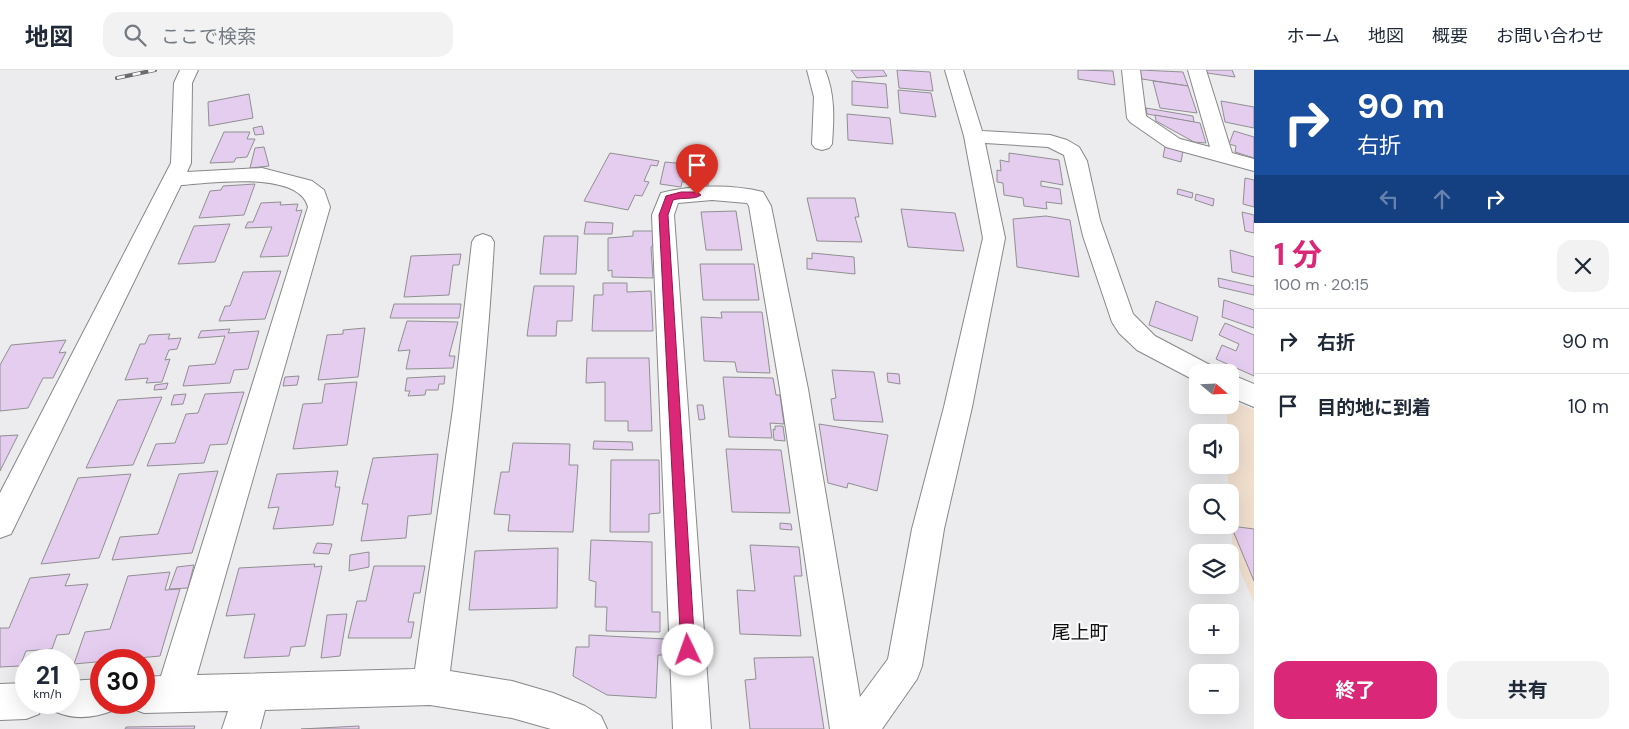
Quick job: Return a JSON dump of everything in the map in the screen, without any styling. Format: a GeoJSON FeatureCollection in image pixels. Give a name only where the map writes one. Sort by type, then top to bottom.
{"type":"FeatureCollection","features":[{"type":"Feature","properties":{"kind":"street"},"geometry":{"type":"LineString","coordinates":[[0,524],[181,164],[183,83],[189,70]]}},
{"type":"Feature","properties":{"kind":"street"},"geometry":{"type":"LineString","coordinates":[[816,70],[820,79],[824,108],[822,144]]}},
{"type":"Feature","properties":{"kind":"street"},"geometry":{"type":"LineString","coordinates":[[860,729],[904,666],[928,529],[958,407],[994,238],[974,136],[954,70]]}},
{"type":"Feature","properties":{"kind":"street"},"geometry":{"type":"LineString","coordinates":[[1131,70],[1136,118],[1173,143],[1254,165]]}},
{"type":"Feature","properties":{"kind":"street"},"geometry":{"type":"LineString","coordinates":[[1197,70],[1223,156]]}},
{"type":"Feature","properties":{"kind":"street"},"geometry":{"type":"LineString","coordinates":[[974,136],[1044,140],[1059,143],[1068,148],[1075,158],[1084,201],[1121,316],[1128,328],[1146,343],[1189,365]]}},
{"type":"Feature","properties":{"kind":"street"},"geometry":{"type":"LineString","coordinates":[[174,179],[262,174],[305,186],[316,195],[319,207],[159,695],[430,687],[474,692],[550,709],[588,729]]}},
{"type":"Feature","properties":{"kind":"street"},"geometry":{"type":"LineString","coordinates":[[692,729],[663,215],[670,198],[681,195],[744,195],[755,197],[760,206],[794,389],[849,729]]}},
{"type":"Feature","properties":{"kind":"street"},"geometry":{"type":"LineString","coordinates":[[430,687],[463,448],[477,324],[483,242]]}},
{"type":"Feature","properties":{"kind":"street"},"geometry":{"type":"LineString","coordinates":[[1239,389],[1254,396]]}},
{"type":"Feature","properties":{"kind":"street"},"geometry":{"type":"LineString","coordinates":[[242,729],[252,692]]}},
{"type":"Feature","properties":{"kind":"street"},"geometry":{"type":"LineString","coordinates":[[0,702],[15,701]]}},
{"type":"Feature","properties":{"kind":"shaded area"},"geometry":{"type":"Polygon","coordinates":[[[1239,404],[1254,410],[1254,603],[1239,568],[1239,544],[1232,544],[1232,534],[1239,534],[1239,484],[1228,484],[1228,474],[1239,474],[1239,424],[1227,424],[1227,414],[1239,414],[1239,404]]]}},
{"type":"Feature","properties":{"kind":"building"},"geometry":{"type":"Polygon","coordinates":[[[851,70],[883,70],[887,76],[857,78],[851,70]]]}},
{"type":"Feature","properties":{"kind":"building"},"geometry":{"type":"Polygon","coordinates":[[[897,70],[930,72],[933,91],[899,88],[897,70]]]}},
{"type":"Feature","properties":{"kind":"building"},"geometry":{"type":"Polygon","coordinates":[[[1078,70],[1113,71],[1115,85],[1078,79],[1078,70]]]}},
{"type":"Feature","properties":{"kind":"building"},"geometry":{"type":"Polygon","coordinates":[[[1140,70],[1183,72],[1188,86],[1142,79],[1140,70]]]}},
{"type":"Feature","properties":{"kind":"building"},"geometry":{"type":"Polygon","coordinates":[[[1206,70],[1232,70],[1235,77],[1207,73],[1206,70]]]}},
{"type":"Feature","properties":{"kind":"building"},"geometry":{"type":"Polygon","coordinates":[[[852,81],[886,84],[888,108],[852,105],[852,81]]]}},
{"type":"Feature","properties":{"kind":"building"},"geometry":{"type":"Polygon","coordinates":[[[1153,81],[1188,86],[1197,113],[1160,108],[1153,81]]]}},
{"type":"Feature","properties":{"kind":"building"},"geometry":{"type":"Polygon","coordinates":[[[898,90],[931,93],[936,117],[900,113],[898,90]]]}},
{"type":"Feature","properties":{"kind":"building"},"geometry":{"type":"Polygon","coordinates":[[[249,94],[253,118],[209,126],[208,102],[249,94]]]}},
{"type":"Feature","properties":{"kind":"building"},"geometry":{"type":"Polygon","coordinates":[[[1221,101],[1254,107],[1254,128],[1225,122],[1221,101]]]}},
{"type":"Feature","properties":{"kind":"building"},"geometry":{"type":"Polygon","coordinates":[[[1146,108],[1193,116],[1194,122],[1147,114],[1146,108]]]}},
{"type":"Feature","properties":{"kind":"building"},"geometry":{"type":"Polygon","coordinates":[[[847,114],[890,118],[893,144],[848,140],[847,114]]]}},
{"type":"Feature","properties":{"kind":"building"},"geometry":{"type":"Polygon","coordinates":[[[1155,115],[1200,123],[1206,143],[1194,142],[1156,121],[1155,115]]]}},
{"type":"Feature","properties":{"kind":"building"},"geometry":{"type":"Polygon","coordinates":[[[262,126],[264,134],[255,135],[253,128],[262,126]]]}},
{"type":"Feature","properties":{"kind":"building"},"geometry":{"type":"Polygon","coordinates":[[[1234,131],[1254,137],[1254,158],[1235,152],[1236,146],[1229,144],[1234,131]]]}},
{"type":"Feature","properties":{"kind":"building"},"geometry":{"type":"Polygon","coordinates":[[[224,132],[250,132],[247,139],[255,139],[247,157],[236,158],[234,162],[210,163],[224,132]]]}},
{"type":"Feature","properties":{"kind":"building"},"geometry":{"type":"Polygon","coordinates":[[[264,147],[269,166],[250,168],[255,148],[264,147]]]}},
{"type":"Feature","properties":{"kind":"building"},"geometry":{"type":"Polygon","coordinates":[[[1165,147],[1183,151],[1181,162],[1163,157],[1165,147]]]}},
{"type":"Feature","properties":{"kind":"building"},"geometry":{"type":"Polygon","coordinates":[[[610,153],[659,161],[657,166],[651,165],[644,181],[649,182],[642,196],[635,195],[628,210],[584,201],[610,153]]]}},
{"type":"Feature","properties":{"kind":"building"},"geometry":{"type":"Polygon","coordinates":[[[1009,153],[1059,160],[1063,185],[1041,181],[1041,186],[1060,189],[1062,204],[1046,202],[1047,209],[1024,206],[1023,198],[1004,195],[1003,183],[997,182],[997,170],[1001,171],[1000,160],[1009,162],[1009,153]]]}},
{"type":"Feature","properties":{"kind":"building"},"geometry":{"type":"Polygon","coordinates":[[[665,162],[686,164],[681,187],[660,184],[665,162]]]}},
{"type":"Feature","properties":{"kind":"building"},"geometry":{"type":"Polygon","coordinates":[[[687,171],[710,174],[708,186],[683,182],[687,171]]]}},
{"type":"Feature","properties":{"kind":"building"},"geometry":{"type":"Polygon","coordinates":[[[1245,178],[1254,180],[1254,207],[1243,204],[1245,178]]]}},
{"type":"Feature","properties":{"kind":"building"},"geometry":{"type":"Polygon","coordinates":[[[255,184],[244,215],[199,218],[210,191],[221,190],[223,186],[255,184]]]}},
{"type":"Feature","properties":{"kind":"building"},"geometry":{"type":"Polygon","coordinates":[[[1178,189],[1193,193],[1192,198],[1177,194],[1178,189]]]}},
{"type":"Feature","properties":{"kind":"building"},"geometry":{"type":"Polygon","coordinates":[[[1196,194],[1214,199],[1213,206],[1195,200],[1196,194]]]}},
{"type":"Feature","properties":{"kind":"building"},"geometry":{"type":"Polygon","coordinates":[[[807,198],[855,198],[859,217],[855,217],[862,242],[817,241],[807,198]]]}},
{"type":"Feature","properties":{"kind":"building"},"geometry":{"type":"Polygon","coordinates":[[[281,202],[280,205],[298,204],[296,211],[302,210],[288,256],[260,257],[272,227],[245,228],[248,222],[253,222],[261,203],[281,202]]]}},
{"type":"Feature","properties":{"kind":"building"},"geometry":{"type":"Polygon","coordinates":[[[901,209],[955,213],[964,251],[908,247],[901,209]]]}},
{"type":"Feature","properties":{"kind":"building"},"geometry":{"type":"Polygon","coordinates":[[[736,211],[742,250],[706,250],[701,212],[736,211]]]}},
{"type":"Feature","properties":{"kind":"building"},"geometry":{"type":"Polygon","coordinates":[[[1242,212],[1254,215],[1254,233],[1245,231],[1242,212]]]}},
{"type":"Feature","properties":{"kind":"building"},"geometry":{"type":"Polygon","coordinates":[[[1046,216],[1070,220],[1079,277],[1017,267],[1013,219],[1046,216]]]}},
{"type":"Feature","properties":{"kind":"building"},"geometry":{"type":"Polygon","coordinates":[[[586,222],[613,223],[612,234],[584,234],[586,222]]]}},
{"type":"Feature","properties":{"kind":"building"},"geometry":{"type":"Polygon","coordinates":[[[230,224],[215,262],[178,264],[194,226],[230,224]]]}},
{"type":"Feature","properties":{"kind":"building"},"geometry":{"type":"Polygon","coordinates":[[[633,231],[653,231],[653,246],[651,247],[653,278],[612,277],[612,270],[608,271],[608,238],[633,236],[633,231]]]}},
{"type":"Feature","properties":{"kind":"building"},"geometry":{"type":"Polygon","coordinates":[[[544,236],[578,236],[576,274],[540,274],[544,236]]]}},
{"type":"Feature","properties":{"kind":"building"},"geometry":{"type":"Polygon","coordinates":[[[1230,250],[1254,257],[1254,277],[1232,272],[1230,250]]]}},
{"type":"Feature","properties":{"kind":"building"},"geometry":{"type":"Polygon","coordinates":[[[812,253],[854,257],[855,274],[807,269],[807,258],[812,259],[812,253]]]}},
{"type":"Feature","properties":{"kind":"building"},"geometry":{"type":"Polygon","coordinates":[[[461,254],[459,265],[453,265],[449,295],[404,297],[411,256],[461,254]]]}},
{"type":"Feature","properties":{"kind":"building"},"geometry":{"type":"Polygon","coordinates":[[[700,264],[754,264],[759,300],[703,300],[700,264]]]}},
{"type":"Feature","properties":{"kind":"building"},"geometry":{"type":"Polygon","coordinates":[[[281,271],[265,319],[219,321],[225,306],[230,306],[243,272],[281,271]]]}},
{"type":"Feature","properties":{"kind":"building"},"geometry":{"type":"Polygon","coordinates":[[[1218,278],[1254,286],[1254,295],[1219,287],[1218,278]]]}},
{"type":"Feature","properties":{"kind":"building"},"geometry":{"type":"Polygon","coordinates":[[[603,283],[627,283],[627,292],[651,291],[653,331],[592,331],[594,295],[603,295],[603,283]]]}},
{"type":"Feature","properties":{"kind":"building"},"geometry":{"type":"Polygon","coordinates":[[[534,286],[574,286],[572,321],[557,321],[556,336],[527,336],[534,286]]]}},
{"type":"Feature","properties":{"kind":"building"},"geometry":{"type":"Polygon","coordinates":[[[1224,300],[1254,310],[1254,328],[1222,317],[1224,300]]]}},
{"type":"Feature","properties":{"kind":"building"},"geometry":{"type":"Polygon","coordinates":[[[1156,301],[1198,317],[1192,341],[1149,325],[1156,301]]]}},
{"type":"Feature","properties":{"kind":"building"},"geometry":{"type":"Polygon","coordinates":[[[394,304],[461,304],[459,318],[390,318],[394,304]]]}},
{"type":"Feature","properties":{"kind":"building"},"geometry":{"type":"Polygon","coordinates":[[[721,312],[762,312],[770,373],[737,372],[735,362],[704,361],[701,317],[722,318],[721,312]]]}},
{"type":"Feature","properties":{"kind":"building"},"geometry":{"type":"Polygon","coordinates":[[[407,321],[458,322],[449,356],[455,356],[453,368],[406,369],[410,350],[398,351],[407,321]]]}},
{"type":"Feature","properties":{"kind":"building"},"geometry":{"type":"Polygon","coordinates":[[[1225,323],[1254,335],[1254,376],[1239,369],[1239,364],[1227,364],[1216,359],[1222,345],[1236,351],[1239,344],[1219,335],[1225,323]]]}},
{"type":"Feature","properties":{"kind":"building"},"geometry":{"type":"Polygon","coordinates":[[[365,328],[358,377],[318,380],[327,335],[343,334],[343,330],[365,328]]]}},
{"type":"Feature","properties":{"kind":"building"},"geometry":{"type":"Polygon","coordinates":[[[230,329],[228,333],[259,331],[248,369],[234,370],[230,383],[183,386],[189,366],[215,364],[225,336],[198,338],[201,331],[230,329]]]}},
{"type":"Feature","properties":{"kind":"building"},"geometry":{"type":"Polygon","coordinates":[[[170,334],[168,339],[181,338],[177,349],[169,350],[165,360],[170,359],[162,382],[146,383],[148,378],[125,380],[140,344],[145,344],[149,335],[170,334]]]}},
{"type":"Feature","properties":{"kind":"building"},"geometry":{"type":"Polygon","coordinates":[[[66,340],[59,353],[66,352],[53,378],[43,378],[28,408],[0,411],[0,365],[11,345],[66,340]]]}},
{"type":"Feature","properties":{"kind":"building"},"geometry":{"type":"Polygon","coordinates":[[[587,358],[649,358],[652,431],[628,431],[628,421],[605,421],[605,382],[586,383],[587,358]]]}},
{"type":"Feature","properties":{"kind":"building"},"geometry":{"type":"Polygon","coordinates":[[[832,370],[874,372],[883,422],[834,420],[831,399],[836,398],[832,370]]]}},
{"type":"Feature","properties":{"kind":"building"},"geometry":{"type":"Polygon","coordinates":[[[887,373],[899,374],[900,384],[888,382],[887,373]]]}},
{"type":"Feature","properties":{"kind":"building"},"geometry":{"type":"Polygon","coordinates":[[[299,376],[297,385],[283,386],[285,377],[299,376]]]}},
{"type":"Feature","properties":{"kind":"building"},"geometry":{"type":"Polygon","coordinates":[[[445,376],[444,384],[439,384],[438,390],[426,390],[425,395],[408,396],[410,391],[405,391],[407,378],[445,376]]]}},
{"type":"Feature","properties":{"kind":"building"},"geometry":{"type":"Polygon","coordinates":[[[723,377],[773,378],[776,395],[780,395],[784,424],[770,423],[772,438],[729,437],[723,377]]]}},
{"type":"Feature","properties":{"kind":"building"},"geometry":{"type":"Polygon","coordinates":[[[357,382],[347,445],[293,449],[303,404],[322,403],[325,384],[357,382]]]}},
{"type":"Feature","properties":{"kind":"building"},"geometry":{"type":"Polygon","coordinates":[[[168,383],[166,389],[154,390],[155,385],[168,383]]]}},
{"type":"Feature","properties":{"kind":"building"},"geometry":{"type":"Polygon","coordinates":[[[244,392],[227,444],[210,445],[204,463],[147,466],[156,444],[175,443],[186,414],[198,413],[205,394],[244,392]]]}},
{"type":"Feature","properties":{"kind":"building"},"geometry":{"type":"Polygon","coordinates":[[[186,394],[183,404],[171,405],[174,395],[186,394]]]}},
{"type":"Feature","properties":{"kind":"building"},"geometry":{"type":"Polygon","coordinates":[[[162,397],[133,465],[86,468],[118,400],[162,397]]]}},
{"type":"Feature","properties":{"kind":"building"},"geometry":{"type":"Polygon","coordinates":[[[697,405],[703,405],[705,419],[699,420],[697,405]]]}},
{"type":"Feature","properties":{"kind":"building"},"geometry":{"type":"Polygon","coordinates":[[[819,424],[888,435],[877,491],[848,483],[847,488],[828,483],[819,424]]]}},
{"type":"Feature","properties":{"kind":"building"},"geometry":{"type":"Polygon","coordinates":[[[775,426],[783,426],[785,441],[774,440],[773,429],[775,430],[775,426]]]}},
{"type":"Feature","properties":{"kind":"building"},"geometry":{"type":"Polygon","coordinates":[[[18,435],[0,471],[0,436],[18,435]]]}},
{"type":"Feature","properties":{"kind":"building"},"geometry":{"type":"Polygon","coordinates":[[[594,441],[632,442],[633,450],[593,449],[594,441]]]}},
{"type":"Feature","properties":{"kind":"building"},"geometry":{"type":"Polygon","coordinates":[[[513,443],[570,444],[569,465],[578,465],[573,532],[508,531],[510,515],[494,514],[501,472],[509,472],[513,443]]]}},
{"type":"Feature","properties":{"kind":"building"},"geometry":{"type":"Polygon","coordinates":[[[726,449],[781,450],[790,513],[732,512],[726,449]]]}},
{"type":"Feature","properties":{"kind":"building"},"geometry":{"type":"Polygon","coordinates":[[[438,454],[431,514],[408,516],[406,538],[361,541],[368,504],[362,504],[373,458],[438,454]]]}},
{"type":"Feature","properties":{"kind":"building"},"geometry":{"type":"Polygon","coordinates":[[[611,460],[659,460],[660,513],[649,514],[649,532],[610,532],[611,460]]]}},
{"type":"Feature","properties":{"kind":"building"},"geometry":{"type":"Polygon","coordinates":[[[218,471],[192,553],[112,560],[120,537],[158,534],[179,474],[218,471]]]}},
{"type":"Feature","properties":{"kind":"building"},"geometry":{"type":"Polygon","coordinates":[[[338,471],[335,487],[340,487],[333,525],[273,529],[279,507],[268,508],[277,474],[338,471]]]}},
{"type":"Feature","properties":{"kind":"building"},"geometry":{"type":"Polygon","coordinates":[[[131,474],[99,558],[41,564],[78,478],[131,474]]]}},
{"type":"Feature","properties":{"kind":"building"},"geometry":{"type":"Polygon","coordinates":[[[780,523],[791,524],[792,530],[780,529],[780,523]]]}},
{"type":"Feature","properties":{"kind":"building"},"geometry":{"type":"Polygon","coordinates":[[[1239,527],[1254,529],[1254,581],[1239,544],[1234,534],[1239,534],[1239,527]]]}},
{"type":"Feature","properties":{"kind":"building"},"geometry":{"type":"Polygon","coordinates":[[[591,540],[652,542],[652,612],[660,612],[660,632],[606,631],[607,607],[595,607],[596,582],[589,580],[591,540]]]}},
{"type":"Feature","properties":{"kind":"building"},"geometry":{"type":"Polygon","coordinates":[[[317,543],[332,544],[329,554],[313,553],[317,543]]]}},
{"type":"Feature","properties":{"kind":"building"},"geometry":{"type":"Polygon","coordinates":[[[750,545],[799,547],[802,576],[794,576],[801,636],[740,634],[737,590],[755,591],[750,545]]]}},
{"type":"Feature","properties":{"kind":"building"},"geometry":{"type":"Polygon","coordinates":[[[558,548],[557,608],[469,610],[475,551],[558,548]]]}},
{"type":"Feature","properties":{"kind":"building"},"geometry":{"type":"Polygon","coordinates":[[[369,552],[369,567],[349,571],[350,555],[369,552]]]}},
{"type":"Feature","properties":{"kind":"building"},"geometry":{"type":"Polygon","coordinates":[[[315,564],[314,567],[322,566],[305,646],[291,647],[289,656],[244,658],[255,614],[226,616],[239,568],[315,564]]]}},
{"type":"Feature","properties":{"kind":"building"},"geometry":{"type":"Polygon","coordinates":[[[194,565],[188,588],[169,589],[177,567],[194,565]]]}},
{"type":"Feature","properties":{"kind":"building"},"geometry":{"type":"Polygon","coordinates":[[[374,566],[425,566],[420,593],[414,593],[408,622],[414,622],[411,638],[348,638],[357,601],[366,601],[374,566]]]}},
{"type":"Feature","properties":{"kind":"building"},"geometry":{"type":"Polygon","coordinates":[[[170,572],[165,590],[180,589],[160,656],[155,656],[155,649],[90,649],[90,663],[80,663],[79,649],[85,632],[110,629],[128,576],[170,572]]]}},
{"type":"Feature","properties":{"kind":"building"},"geometry":{"type":"Polygon","coordinates":[[[70,574],[65,586],[88,584],[69,634],[57,635],[52,649],[15,649],[15,666],[0,667],[0,628],[9,628],[30,578],[70,574]]]}},
{"type":"Feature","properties":{"kind":"building"},"geometry":{"type":"Polygon","coordinates":[[[347,614],[340,656],[321,658],[327,615],[347,614]]]}},
{"type":"Feature","properties":{"kind":"building"},"geometry":{"type":"Polygon","coordinates":[[[589,635],[665,639],[665,655],[658,655],[656,698],[607,695],[573,676],[576,647],[589,647],[589,635]]]}},
{"type":"Feature","properties":{"kind":"building"},"geometry":{"type":"Polygon","coordinates":[[[813,657],[824,729],[750,729],[745,680],[756,679],[754,658],[813,657]]]}},
{"type":"Feature","properties":{"kind":"building"},"geometry":{"type":"Polygon","coordinates":[[[195,726],[194,729],[125,729],[126,727],[195,726]]]}},
{"type":"Feature","properties":{"kind":"building"},"geometry":{"type":"Polygon","coordinates":[[[359,726],[359,729],[301,729],[359,726]]]}},
{"type":"Feature","properties":{"kind":"railway"},"geometry":{"type":"LineString","coordinates":[[117,78],[155,70]]}},
{"type":"Feature","properties":{"kind":"district","name":"尾上町"},"geometry":{"type":"Point","coordinates":[1080,632]}},
{"type":"Feature","properties":{"kind":"route"},"geometry":{"type":"LineString","coordinates":[[688,650],[663,215],[670,198],[681,195],[697,195]]}}]}
